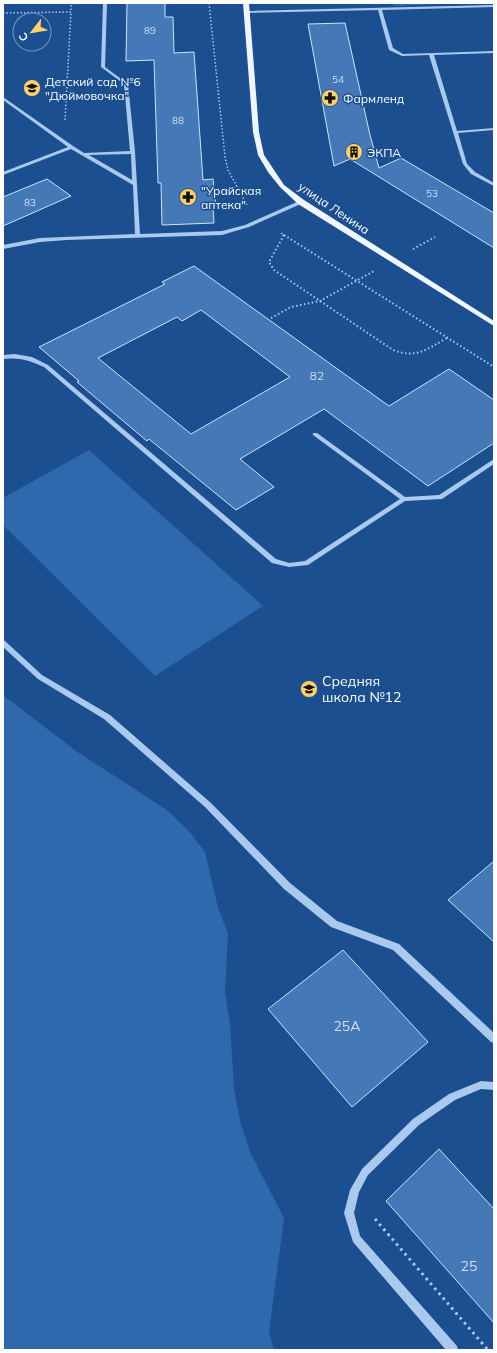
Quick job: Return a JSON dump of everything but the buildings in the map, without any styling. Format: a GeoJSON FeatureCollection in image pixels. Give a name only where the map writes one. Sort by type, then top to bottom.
{"type":"FeatureCollection","features":[{"type":"Feature","properties":{"kind":"main road","name":"улица Ленина"},"geometry":{"type":"LineString","coordinates":[[246,3],[256,132],[261,155],[271,172],[278,181],[301,202],[392,261],[494,324]]}},
{"type":"Feature","properties":{"kind":"street"},"geometry":{"type":"LineString","coordinates":[[105,3],[103,67],[126,84],[134,152],[138,236]]}},
{"type":"Feature","properties":{"kind":"street"},"geometry":{"type":"LineString","coordinates":[[247,12],[380,10],[494,6]]}},
{"type":"Feature","properties":{"kind":"street"},"geometry":{"type":"LineString","coordinates":[[380,10],[391,49],[402,55],[494,52]]}},
{"type":"Feature","properties":{"kind":"street"},"geometry":{"type":"LineString","coordinates":[[431,54],[465,164],[474,173],[494,185]]}},
{"type":"Feature","properties":{"kind":"street"},"geometry":{"type":"LineString","coordinates":[[3,98],[83,154],[135,184]]}},
{"type":"Feature","properties":{"kind":"street"},"geometry":{"type":"LineString","coordinates":[[456,132],[494,130]]}},
{"type":"Feature","properties":{"kind":"street"},"geometry":{"type":"LineString","coordinates":[[3,174],[71,146]]}},
{"type":"Feature","properties":{"kind":"street"},"geometry":{"type":"LineString","coordinates":[[83,154],[134,152]]}},
{"type":"Feature","properties":{"kind":"street"},"geometry":{"type":"LineString","coordinates":[[3,247],[40,240],[222,233],[247,226],[301,202]]}},
{"type":"Feature","properties":{"kind":"street"},"geometry":{"type":"LineString","coordinates":[[3,357],[28,357],[46,366],[274,560],[288,565],[306,563],[404,499],[440,497],[494,461]]}},
{"type":"Feature","properties":{"kind":"street"},"geometry":{"type":"LineString","coordinates":[[315,434],[404,499]]}},
{"type":"Feature","properties":{"kind":"street"},"geometry":{"type":"LineString","coordinates":[[3,643],[40,677],[107,717],[208,805],[287,886],[334,924],[396,947],[494,1039]]}},
{"type":"Feature","properties":{"kind":"street"},"geometry":{"type":"LineString","coordinates":[[453,1350],[356,1239],[349,1213],[355,1190],[365,1172],[416,1122],[452,1096],[481,1085],[494,1086]]}},
{"type":"Feature","properties":{"kind":"path"},"geometry":{"type":"LineString","coordinates":[[64,141],[71,3]]}},
{"type":"Feature","properties":{"kind":"path"},"geometry":{"type":"LineString","coordinates":[[209,3],[225,157],[228,170],[247,205]]}},
{"type":"Feature","properties":{"kind":"path"},"geometry":{"type":"LineString","coordinates":[[3,13],[71,12]]}},
{"type":"Feature","properties":{"kind":"path"},"geometry":{"type":"LineString","coordinates":[[277,230],[494,367]]}},
{"type":"Feature","properties":{"kind":"path"},"geometry":{"type":"LineString","coordinates":[[284,234],[269,262],[274,270],[393,350],[402,355],[411,356],[447,337]]}},
{"type":"Feature","properties":{"kind":"path"},"geometry":{"type":"LineString","coordinates":[[271,318],[291,307],[320,301],[435,237]]}},
{"type":"Feature","properties":{"kind":"path"},"geometry":{"type":"LineString","coordinates":[[372,1216],[488,1350]]}},
{"type":"Feature","properties":{"kind":"shaded area"},"geometry":{"type":"Polygon","coordinates":[[[392,3],[460,3],[395,6],[392,3]]]}},
{"type":"Feature","properties":{"kind":"shaded area"},"geometry":{"type":"Polygon","coordinates":[[[89,450],[263,606],[155,676],[3,525],[3,498],[89,450]]]}},
{"type":"Feature","properties":{"kind":"shaded area"},"geometry":{"type":"Polygon","coordinates":[[[3,695],[76,751],[167,810],[189,831],[205,852],[218,908],[228,933],[225,992],[230,1024],[234,1088],[240,1121],[251,1154],[284,1218],[269,1332],[274,1350],[3,1350],[3,695]]]}},
{"type":"Feature","properties":{"kind":"place","name":"Детский сад №6 \"Дюймовочка\""},"geometry":{"type":"Point","coordinates":[32,88]}},
{"type":"Feature","properties":{"kind":"place","name":"Фармленд"},"geometry":{"type":"Point","coordinates":[330,98]}},
{"type":"Feature","properties":{"kind":"place","name":"ЭКПА"},"geometry":{"type":"Point","coordinates":[354,152]}},
{"type":"Feature","properties":{"kind":"place","name":"\"Урайская аптека\""},"geometry":{"type":"Point","coordinates":[188,197]}},
{"type":"Feature","properties":{"kind":"place","name":"Средняя школа №12"},"geometry":{"type":"Point","coordinates":[309,689]}}]}
